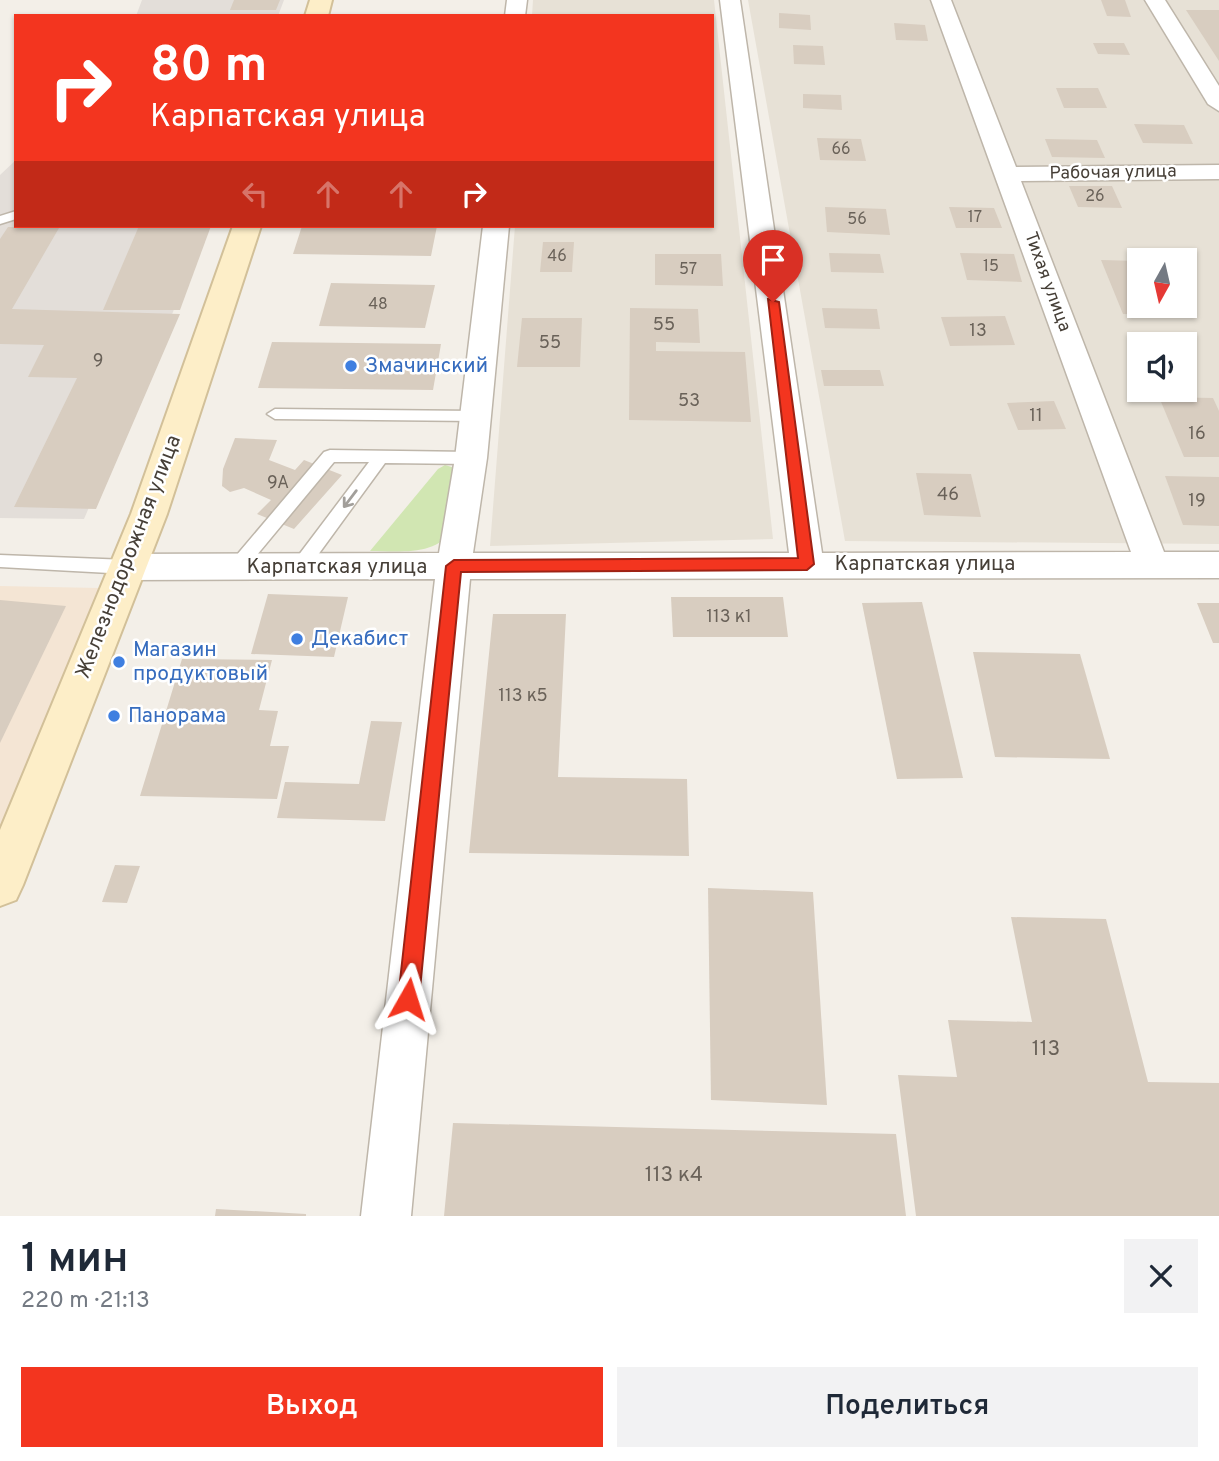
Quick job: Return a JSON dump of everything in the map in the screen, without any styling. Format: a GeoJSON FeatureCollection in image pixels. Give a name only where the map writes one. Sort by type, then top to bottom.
{"type":"FeatureCollection","features":[{"type":"Feature","properties":{"kind":"main road","name":"Железнодорожная улица"},"geometry":{"type":"LineString","coordinates":[[0,885],[128,567],[246,228]]}},
{"type":"Feature","properties":{"kind":"street"},"geometry":{"type":"LineString","coordinates":[[730,0],[807,564]]}},
{"type":"Feature","properties":{"kind":"street","name":"Тихая улица"},"geometry":{"type":"LineString","coordinates":[[941,0],[1152,564]]}},
{"type":"Feature","properties":{"kind":"street"},"geometry":{"type":"LineString","coordinates":[[1155,0],[1219,104]]}},
{"type":"Feature","properties":{"kind":"street","name":"Рабочая улица"},"geometry":{"type":"LineString","coordinates":[[1007,174],[1219,173]]}},
{"type":"Feature","properties":{"kind":"street"},"geometry":{"type":"LineString","coordinates":[[386,1216],[454,566],[471,458],[496,228]]}},
{"type":"Feature","properties":{"kind":"street","name":"Карпатская улица"},"geometry":{"type":"LineString","coordinates":[[128,567],[298,569],[807,564],[1219,565]]}},
{"type":"Feature","properties":{"kind":"lane"},"geometry":{"type":"LineString","coordinates":[[275,414],[476,416]]}},
{"type":"Feature","properties":{"kind":"lane"},"geometry":{"type":"LineString","coordinates":[[236,568],[330,456],[471,458]]}},
{"type":"Feature","properties":{"kind":"lane"},"geometry":{"type":"LineString","coordinates":[[298,569],[381,457]]}},
{"type":"Feature","properties":{"kind":"lane"},"geometry":{"type":"LineString","coordinates":[[0,561],[128,567]]}},
{"type":"Feature","properties":{"kind":"shaded area"},"geometry":{"type":"Polygon","coordinates":[[[142,0],[284,0],[279,14],[137,14],[142,0]]]}},
{"type":"Feature","properties":{"kind":"shaded area"},"geometry":{"type":"Polygon","coordinates":[[[533,0],[714,0],[773,539],[490,546],[515,228],[714,228],[714,14],[532,14],[533,0]]]}},
{"type":"Feature","properties":{"kind":"shaded area"},"geometry":{"type":"Polygon","coordinates":[[[748,0],[1219,0],[1219,544],[845,541],[748,0]]]}},
{"type":"Feature","properties":{"kind":"shaded area"},"geometry":{"type":"Polygon","coordinates":[[[14,162],[14,228],[203,228],[173,312],[84,519],[0,518],[0,175],[14,162]]]}},
{"type":"Feature","properties":{"kind":"shaded area"},"geometry":{"type":"Polygon","coordinates":[[[0,586],[99,588],[0,831],[0,586]]]}},
{"type":"Feature","properties":{"kind":"green space"},"geometry":{"type":"Polygon","coordinates":[[[445,465],[458,469],[454,515],[445,538],[427,548],[370,551],[438,469],[445,465]]]}},
{"type":"Feature","properties":{"kind":"building"},"geometry":{"type":"Polygon","coordinates":[[[234,0],[280,0],[276,10],[230,10],[234,0]]]}},
{"type":"Feature","properties":{"kind":"building"},"geometry":{"type":"Polygon","coordinates":[[[1101,0],[1125,0],[1131,17],[1107,16],[1101,0]]]}},
{"type":"Feature","properties":{"kind":"building"},"geometry":{"type":"Polygon","coordinates":[[[1186,10],[1219,10],[1219,61],[1186,10]]]}},
{"type":"Feature","properties":{"kind":"building"},"geometry":{"type":"Polygon","coordinates":[[[779,13],[810,15],[811,30],[779,28],[779,13]]]}},
{"type":"Feature","properties":{"kind":"building"},"geometry":{"type":"Polygon","coordinates":[[[894,23],[925,25],[928,41],[896,40],[894,23]]]}},
{"type":"Feature","properties":{"kind":"building"},"geometry":{"type":"Polygon","coordinates":[[[1093,43],[1124,43],[1130,55],[1098,54],[1093,43]]]}},
{"type":"Feature","properties":{"kind":"building"},"geometry":{"type":"Polygon","coordinates":[[[793,45],[823,46],[825,65],[794,64],[793,45]]]}},
{"type":"Feature","properties":{"kind":"building"},"geometry":{"type":"Polygon","coordinates":[[[1056,88],[1098,88],[1107,108],[1064,108],[1056,88]]]}},
{"type":"Feature","properties":{"kind":"building"},"geometry":{"type":"Polygon","coordinates":[[[803,94],[841,95],[842,110],[803,108],[803,94]]]}},
{"type":"Feature","properties":{"kind":"building"},"geometry":{"type":"Polygon","coordinates":[[[1134,124],[1184,125],[1193,144],[1143,143],[1134,124]]]}},
{"type":"Feature","properties":{"kind":"building"},"geometry":{"type":"Polygon","coordinates":[[[817,138],[861,139],[866,161],[820,160],[817,138]]]}},
{"type":"Feature","properties":{"kind":"building"},"geometry":{"type":"Polygon","coordinates":[[[1045,139],[1097,140],[1105,158],[1052,157],[1045,139]]]}},
{"type":"Feature","properties":{"kind":"building"},"geometry":{"type":"Polygon","coordinates":[[[1069,186],[1112,186],[1122,208],[1078,207],[1069,186]]]}},
{"type":"Feature","properties":{"kind":"building"},"geometry":{"type":"Polygon","coordinates":[[[825,207],[886,209],[890,235],[827,232],[825,207]]]}},
{"type":"Feature","properties":{"kind":"building"},"geometry":{"type":"Polygon","coordinates":[[[949,207],[994,208],[1002,228],[956,228],[949,207]]]}},
{"type":"Feature","properties":{"kind":"building"},"geometry":{"type":"Polygon","coordinates":[[[8,227],[59,228],[12,309],[180,314],[96,509],[14,507],[77,378],[28,377],[44,345],[0,344],[0,239],[8,227]]]}},
{"type":"Feature","properties":{"kind":"building"},"geometry":{"type":"Polygon","coordinates":[[[138,228],[210,228],[180,310],[103,310],[138,228]]]}},
{"type":"Feature","properties":{"kind":"building"},"geometry":{"type":"Polygon","coordinates":[[[301,228],[437,228],[431,256],[293,254],[301,228]]]}},
{"type":"Feature","properties":{"kind":"building"},"geometry":{"type":"Polygon","coordinates":[[[543,242],[574,242],[572,272],[540,272],[543,242]]]}},
{"type":"Feature","properties":{"kind":"building"},"geometry":{"type":"Polygon","coordinates":[[[829,253],[880,254],[884,273],[831,272],[829,253]]]}},
{"type":"Feature","properties":{"kind":"building"},"geometry":{"type":"Polygon","coordinates":[[[960,253],[1014,254],[1022,282],[967,280],[960,253]]]}},
{"type":"Feature","properties":{"kind":"building"},"geometry":{"type":"Polygon","coordinates":[[[655,254],[721,254],[723,286],[655,285],[655,254]]]}},
{"type":"Feature","properties":{"kind":"building"},"geometry":{"type":"Polygon","coordinates":[[[1101,260],[1127,261],[1127,314],[1123,314],[1101,260]]]}},
{"type":"Feature","properties":{"kind":"building"},"geometry":{"type":"Polygon","coordinates":[[[331,283],[435,285],[425,328],[319,326],[331,283]]]}},
{"type":"Feature","properties":{"kind":"building"},"geometry":{"type":"Polygon","coordinates":[[[630,308],[698,309],[700,343],[656,342],[656,351],[745,352],[751,422],[629,420],[630,308]]]}},
{"type":"Feature","properties":{"kind":"building"},"geometry":{"type":"Polygon","coordinates":[[[822,308],[877,309],[880,329],[825,328],[822,308]]]}},
{"type":"Feature","properties":{"kind":"building"},"geometry":{"type":"Polygon","coordinates":[[[1005,316],[1015,345],[950,346],[941,317],[1005,316]]]}},
{"type":"Feature","properties":{"kind":"building"},"geometry":{"type":"Polygon","coordinates":[[[522,318],[582,318],[580,367],[517,367],[522,318]]]}},
{"type":"Feature","properties":{"kind":"building","name":"Змачинский"},"geometry":{"type":"Polygon","coordinates":[[[272,342],[441,344],[433,390],[258,388],[272,342]]]}},
{"type":"Feature","properties":{"kind":"building"},"geometry":{"type":"Polygon","coordinates":[[[821,370],[880,370],[884,386],[824,386],[821,370]]]}},
{"type":"Feature","properties":{"kind":"building"},"geometry":{"type":"Polygon","coordinates":[[[1197,398],[1213,398],[1219,411],[1219,457],[1184,457],[1161,402],[1197,402],[1197,398]]]}},
{"type":"Feature","properties":{"kind":"building"},"geometry":{"type":"Polygon","coordinates":[[[1054,401],[1066,429],[1018,430],[1007,403],[1054,401]]]}},
{"type":"Feature","properties":{"kind":"building"},"geometry":{"type":"Polygon","coordinates":[[[235,438],[277,440],[269,460],[295,470],[304,460],[342,475],[294,529],[257,514],[271,500],[244,488],[230,492],[222,486],[223,469],[235,438]]]}},
{"type":"Feature","properties":{"kind":"building"},"geometry":{"type":"Polygon","coordinates":[[[916,473],[971,474],[981,517],[924,515],[916,473]]]}},
{"type":"Feature","properties":{"kind":"building"},"geometry":{"type":"Polygon","coordinates":[[[1165,476],[1219,477],[1219,526],[1183,525],[1165,476]]]}},
{"type":"Feature","properties":{"kind":"building","name":"Декабист"},"geometry":{"type":"Polygon","coordinates":[[[268,594],[348,597],[334,657],[251,654],[268,594]]]}},
{"type":"Feature","properties":{"kind":"building"},"geometry":{"type":"Polygon","coordinates":[[[671,597],[783,597],[788,637],[673,637],[671,597]]]}},
{"type":"Feature","properties":{"kind":"building"},"geometry":{"type":"Polygon","coordinates":[[[0,600],[66,606],[0,743],[0,600]]]}},
{"type":"Feature","properties":{"kind":"building"},"geometry":{"type":"Polygon","coordinates":[[[922,602],[963,778],[897,779],[862,603],[922,602]]]}},
{"type":"Feature","properties":{"kind":"building"},"geometry":{"type":"Polygon","coordinates":[[[1197,603],[1219,603],[1219,643],[1213,643],[1197,603]]]}},
{"type":"Feature","properties":{"kind":"building"},"geometry":{"type":"Polygon","coordinates":[[[493,614],[566,614],[558,777],[687,779],[689,856],[469,853],[493,614]]]}},
{"type":"Feature","properties":{"kind":"building"},"geometry":{"type":"Polygon","coordinates":[[[973,652],[1080,654],[1110,759],[995,757],[973,652]]]}},
{"type":"Feature","properties":{"kind":"building"},"geometry":{"type":"Polygon","coordinates":[[[182,659],[272,660],[259,710],[278,711],[270,746],[289,746],[277,799],[140,796],[182,659]]]}},
{"type":"Feature","properties":{"kind":"building"},"geometry":{"type":"Polygon","coordinates":[[[371,721],[402,722],[385,821],[277,818],[285,782],[359,784],[371,721]]]}},
{"type":"Feature","properties":{"kind":"building"},"geometry":{"type":"Polygon","coordinates":[[[115,865],[140,866],[127,903],[102,902],[115,865]]]}},
{"type":"Feature","properties":{"kind":"building"},"geometry":{"type":"Polygon","coordinates":[[[708,888],[813,892],[827,1105],[711,1100],[708,888]]]}},
{"type":"Feature","properties":{"kind":"building"},"geometry":{"type":"Polygon","coordinates":[[[1011,917],[1106,919],[1148,1082],[1219,1083],[1219,1216],[916,1216],[898,1075],[957,1077],[948,1020],[1032,1022],[1011,917]]]}},
{"type":"Feature","properties":{"kind":"building"},"geometry":{"type":"Polygon","coordinates":[[[453,1123],[896,1134],[906,1216],[444,1216],[453,1123]]]}},
{"type":"Feature","properties":{"kind":"building"},"geometry":{"type":"Polygon","coordinates":[[[216,1209],[306,1214],[306,1216],[215,1216],[216,1209]]]}},
{"type":"Feature","properties":{"kind":"place","name":"Змачинский"},"geometry":{"type":"Point","coordinates":[351,366]}},
{"type":"Feature","properties":{"kind":"place","name":"Декабист"},"geometry":{"type":"Point","coordinates":[297,639]}},
{"type":"Feature","properties":{"kind":"place","name":"Магазин продуктовый"},"geometry":{"type":"Point","coordinates":[119,662]}},
{"type":"Feature","properties":{"kind":"place","name":"Панорама"},"geometry":{"type":"Point","coordinates":[114,716]}},
{"type":"Feature","properties":{"kind":"route"},"geometry":{"type":"LineString","coordinates":[[408,999],[454,566],[807,564],[773,302]]}}]}
